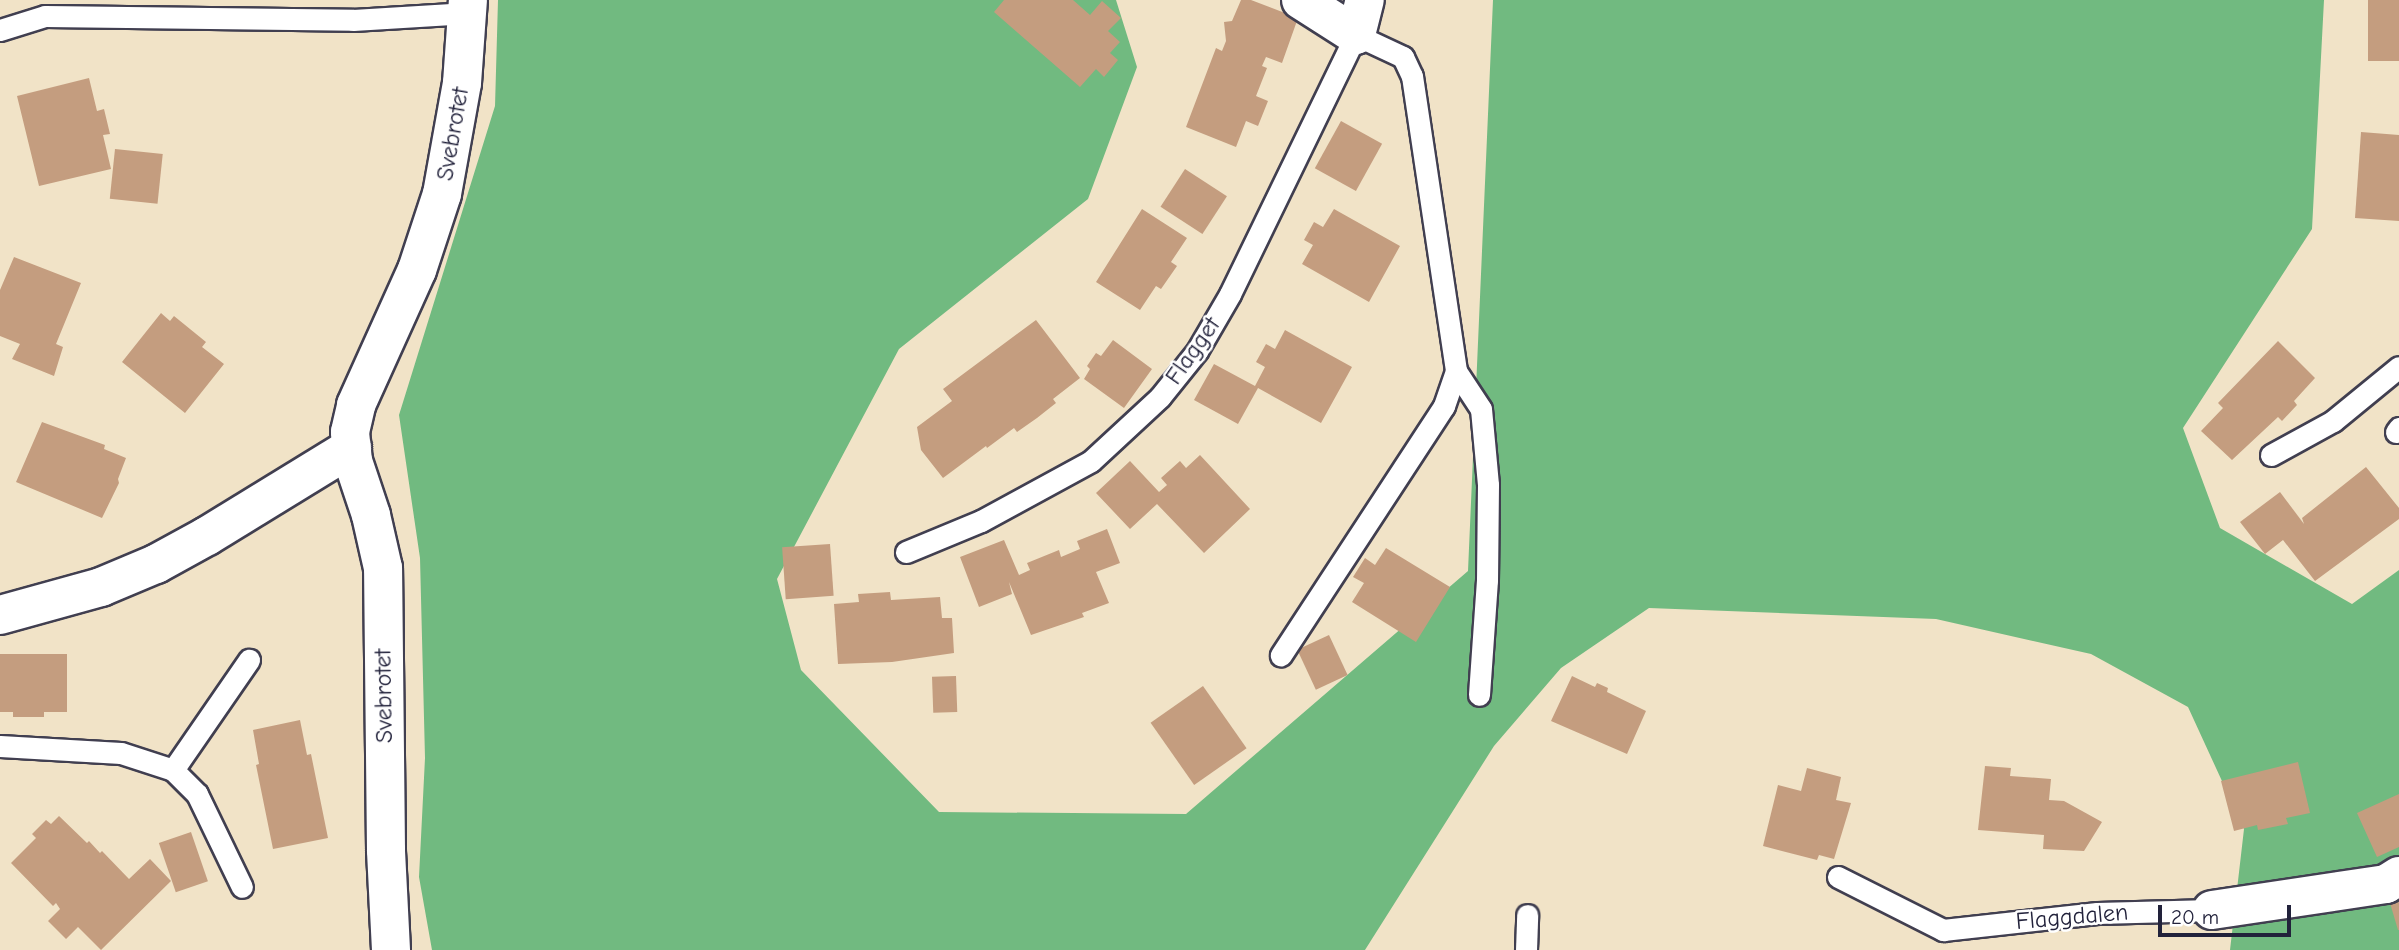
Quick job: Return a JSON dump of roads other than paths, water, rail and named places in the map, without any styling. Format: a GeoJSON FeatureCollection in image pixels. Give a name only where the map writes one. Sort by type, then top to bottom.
{"type":"FeatureCollection","features":[{"type":"Feature","properties":{"kind":"street"},"geometry":{"type":"LineString","coordinates":[[1301,0],[1360,17]]}},
{"type":"Feature","properties":{"kind":"street","name":"Svebrotet"},"geometry":{"type":"LineString","coordinates":[[391,950],[386,850],[383,568],[371,514],[353,461],[350,432],[356,405],[422,258],[442,194],[454,139],[468,6]]}},
{"type":"Feature","properties":{"kind":"street"},"geometry":{"type":"LineString","coordinates":[[0,615],[101,587],[156,564],[352,447]]}},
{"type":"Feature","properties":{"kind":"street","name":"Flaggdalen"},"geometry":{"type":"LineString","coordinates":[[2212,910],[2386,884],[2399,876]]}},
{"type":"Feature","properties":{"kind":"lane","name":"Svebrotet"},"geometry":{"type":"LineString","coordinates":[[0,30],[45,16],[354,20],[468,6]]}},
{"type":"Feature","properties":{"kind":"lane"},"geometry":{"type":"LineString","coordinates":[[1360,17],[1403,57],[1412,76],[1456,371],[1481,409],[1488,485],[1487,580],[1479,695]]}},
{"type":"Feature","properties":{"kind":"lane","name":"Flagget"},"geometry":{"type":"LineString","coordinates":[[906,552],[981,521],[1091,461],[1160,397],[1197,351],[1230,294],[1360,17]]}},
{"type":"Feature","properties":{"kind":"lane"},"geometry":{"type":"LineString","coordinates":[[2271,455],[2333,421],[2399,367]]}},
{"type":"Feature","properties":{"kind":"lane"},"geometry":{"type":"LineString","coordinates":[[1281,654],[1444,406],[1456,371]]}},
{"type":"Feature","properties":{"kind":"lane"},"geometry":{"type":"LineString","coordinates":[[173,770],[250,660]]}},
{"type":"Feature","properties":{"kind":"lane"},"geometry":{"type":"LineString","coordinates":[[0,746],[121,753],[173,770],[197,794],[242,887]]}},
{"type":"Feature","properties":{"kind":"lane","name":"Flaggdalen"},"geometry":{"type":"LineString","coordinates":[[1838,877],[1943,930],[2097,913],[2212,910]]}},
{"type":"Feature","properties":{"kind":"lane"},"geometry":{"type":"LineString","coordinates":[[1526,950],[1527,915]]}}]}
